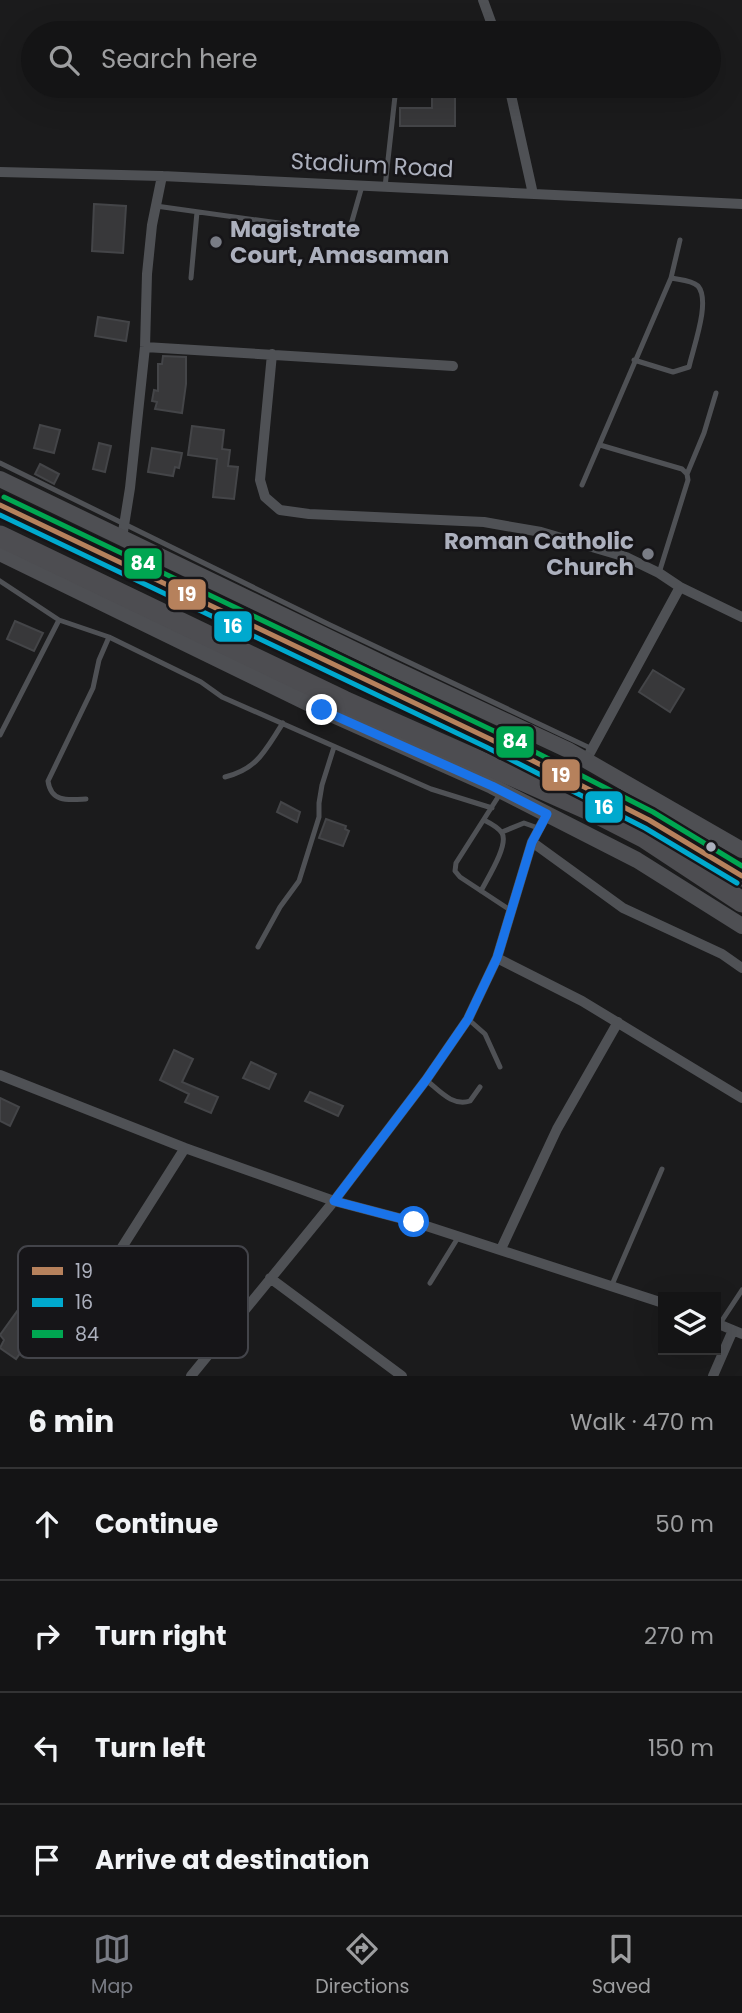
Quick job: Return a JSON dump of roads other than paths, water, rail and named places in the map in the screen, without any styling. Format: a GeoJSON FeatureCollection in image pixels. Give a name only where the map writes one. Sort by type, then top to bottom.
{"type":"FeatureCollection","features":[{"type":"Feature","properties":{"kind":"highway"},"geometry":{"type":"LineString","coordinates":[[0,505],[490,739],[649,820],[742,876]]}},
{"type":"Feature","properties":{"kind":"highway"},"geometry":{"type":"LineString","coordinates":[[0,536],[344,701],[525,780],[645,838],[742,902]]}},
{"type":"Feature","properties":{"kind":"main road"},"geometry":{"type":"LineString","coordinates":[[0,479],[124,531],[588,754],[742,850]]}},
{"type":"Feature","properties":{"kind":"main road"},"geometry":{"type":"LineString","coordinates":[[0,552],[322,710],[502,791],[543,821],[638,860],[742,926]]}},
{"type":"Feature","properties":{"kind":"street"},"geometry":{"type":"LineString","coordinates":[[484,0],[491,21]]}},
{"type":"Feature","properties":{"kind":"street"},"geometry":{"type":"LineString","coordinates":[[512,98],[533,194]]}},
{"type":"Feature","properties":{"kind":"street","name":"Stadium Road"},"geometry":{"type":"LineString","coordinates":[[0,172],[162,176],[742,204]]}},
{"type":"Feature","properties":{"kind":"street"},"geometry":{"type":"LineString","coordinates":[[124,531],[145,347],[147,274],[162,176]]}},
{"type":"Feature","properties":{"kind":"street"},"geometry":{"type":"LineString","coordinates":[[145,347],[453,366]]}},
{"type":"Feature","properties":{"kind":"street"},"geometry":{"type":"LineString","coordinates":[[272,354],[260,480],[265,498],[280,510],[309,514],[484,522],[541,532],[626,557],[742,617]]}},
{"type":"Feature","properties":{"kind":"street"},"geometry":{"type":"LineString","coordinates":[[588,754],[680,587]]}},
{"type":"Feature","properties":{"kind":"street"},"geometry":{"type":"LineString","coordinates":[[248,1305],[334,1201],[426,1080],[468,1019],[497,958],[532,842],[543,821]]}},
{"type":"Feature","properties":{"kind":"street"},"geometry":{"type":"LineString","coordinates":[[532,842],[623,908],[722,954],[742,968]]}},
{"type":"Feature","properties":{"kind":"street"},"geometry":{"type":"LineString","coordinates":[[497,958],[618,1022],[742,1098]]}},
{"type":"Feature","properties":{"kind":"street"},"geometry":{"type":"LineString","coordinates":[[501,1250],[556,1129],[618,1022]]}},
{"type":"Feature","properties":{"kind":"street"},"geometry":{"type":"LineString","coordinates":[[0,1075],[185,1148],[334,1201],[459,1236],[658,1301]]}},
{"type":"Feature","properties":{"kind":"street"},"geometry":{"type":"LineString","coordinates":[[123,1246],[185,1148]]}},
{"type":"Feature","properties":{"kind":"street"},"geometry":{"type":"LineString","coordinates":[[270,1278],[402,1376]]}},
{"type":"Feature","properties":{"kind":"street"},"geometry":{"type":"LineString","coordinates":[[713,1376],[738,1332],[721,1325]]}},
{"type":"Feature","properties":{"kind":"street"},"geometry":{"type":"LineString","coordinates":[[191,1376],[206,1358]]}},
{"type":"Feature","properties":{"kind":"lane"},"geometry":{"type":"LineString","coordinates":[[385,187],[395,98]]}},
{"type":"Feature","properties":{"kind":"lane"},"geometry":{"type":"LineString","coordinates":[[156,206],[343,232],[350,228],[362,186]]}},
{"type":"Feature","properties":{"kind":"lane"},"geometry":{"type":"LineString","coordinates":[[191,278],[197,212]]}},
{"type":"Feature","properties":{"kind":"lane"},"geometry":{"type":"LineString","coordinates":[[582,485],[671,278],[680,240]]}},
{"type":"Feature","properties":{"kind":"lane"},"geometry":{"type":"LineString","coordinates":[[634,360],[673,372],[689,367],[703,309],[703,297],[699,287],[691,281],[671,278]]}},
{"type":"Feature","properties":{"kind":"lane"},"geometry":{"type":"LineString","coordinates":[[659,573],[688,480],[687,474],[704,433],[716,393]]}},
{"type":"Feature","properties":{"kind":"lane"},"geometry":{"type":"LineString","coordinates":[[600,445],[682,469],[687,474]]}},
{"type":"Feature","properties":{"kind":"lane"},"geometry":{"type":"LineString","coordinates":[[0,463],[124,531]]}},
{"type":"Feature","properties":{"kind":"lane"},"geometry":{"type":"LineString","coordinates":[[0,581],[59,620],[109,637],[201,682],[222,697],[431,789],[492,808]]}},
{"type":"Feature","properties":{"kind":"lane"},"geometry":{"type":"LineString","coordinates":[[0,735],[59,620]]}},
{"type":"Feature","properties":{"kind":"lane"},"geometry":{"type":"LineString","coordinates":[[86,799],[65,801],[58,798],[48,787],[48,781],[93,688],[99,660],[109,637]]}},
{"type":"Feature","properties":{"kind":"lane"},"geometry":{"type":"LineString","coordinates":[[225,777],[243,773],[259,759],[283,723]]}},
{"type":"Feature","properties":{"kind":"lane"},"geometry":{"type":"LineString","coordinates":[[258,947],[299,881],[319,817],[322,785],[334,747]]}},
{"type":"Feature","properties":{"kind":"lane"},"geometry":{"type":"LineString","coordinates":[[502,791],[456,863],[455,871],[511,910]]}},
{"type":"Feature","properties":{"kind":"lane"},"geometry":{"type":"LineString","coordinates":[[484,820],[502,832]]}},
{"type":"Feature","properties":{"kind":"lane"},"geometry":{"type":"LineString","coordinates":[[502,832],[524,823],[543,821]]}},
{"type":"Feature","properties":{"kind":"lane"},"geometry":{"type":"LineString","coordinates":[[481,891],[503,846],[502,832]]}},
{"type":"Feature","properties":{"kind":"lane"},"geometry":{"type":"LineString","coordinates":[[468,1019],[485,1034],[500,1067]]}},
{"type":"Feature","properties":{"kind":"lane"},"geometry":{"type":"LineString","coordinates":[[426,1080],[450,1099],[459,1102],[470,1101],[480,1087]]}},
{"type":"Feature","properties":{"kind":"lane"},"geometry":{"type":"LineString","coordinates":[[611,1287],[662,1169]]}},
{"type":"Feature","properties":{"kind":"lane"},"geometry":{"type":"LineString","coordinates":[[430,1283],[459,1236]]}},
{"type":"Feature","properties":{"kind":"lane"},"geometry":{"type":"LineString","coordinates":[[721,1320],[742,1290]]}},
{"type":"Feature","properties":{"kind":"place","name":"Magistrate Court, Amasaman"},"geometry":{"type":"Point","coordinates":[216,242]}},
{"type":"Feature","properties":{"kind":"place","name":"Roman Catholic Church"},"geometry":{"type":"Point","coordinates":[648,554]}}]}
